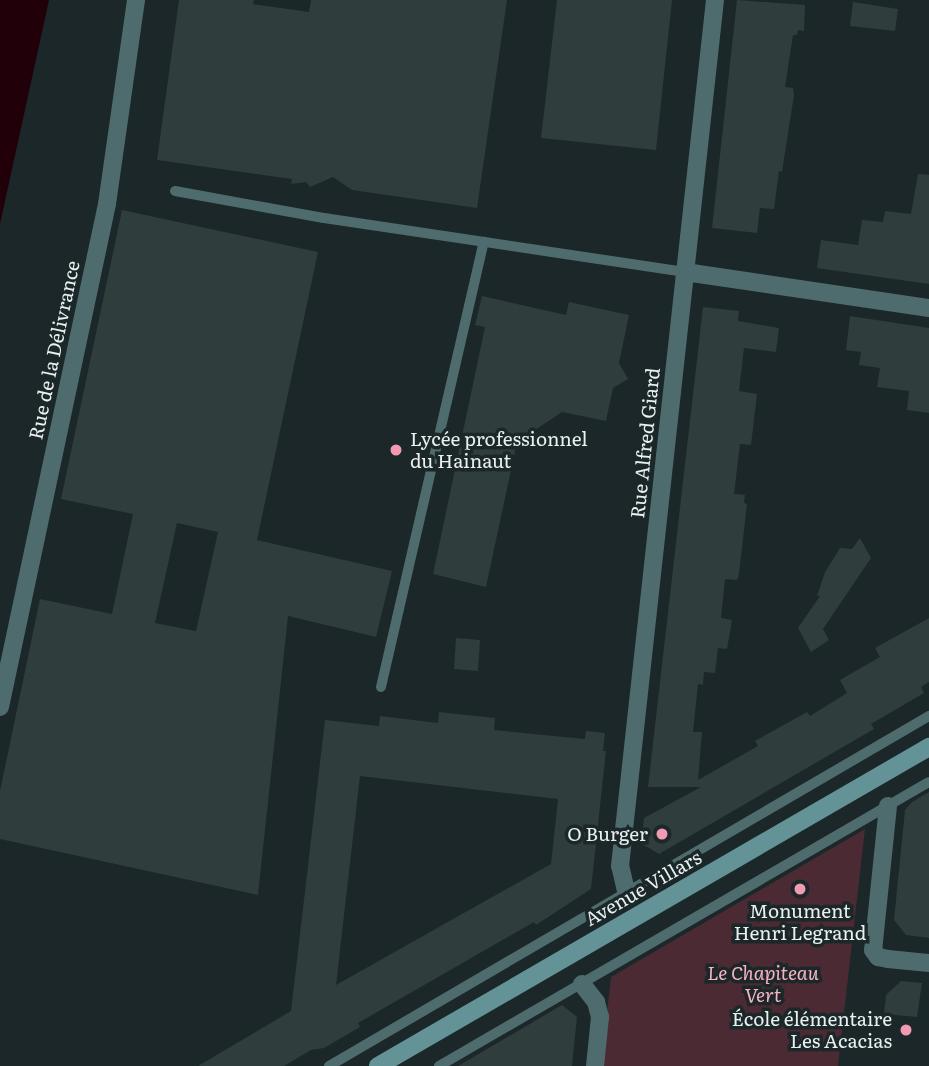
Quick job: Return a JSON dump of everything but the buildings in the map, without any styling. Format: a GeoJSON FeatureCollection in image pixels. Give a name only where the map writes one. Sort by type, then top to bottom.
{"type":"FeatureCollection","features":[{"type":"Feature","properties":{"kind":"main road","name":"Avenue Villars"},"geometry":{"type":"LineString","coordinates":[[378,1066],[929,747]]}},
{"type":"Feature","properties":{"kind":"street","name":"Rue de la Délivrance"},"geometry":{"type":"LineString","coordinates":[[0,707],[107,204],[136,0]]}},
{"type":"Feature","properties":{"kind":"street","name":"Rue Alfred Giard"},"geometry":{"type":"LineString","coordinates":[[625,891],[620,866],[715,0]]}},
{"type":"Feature","properties":{"kind":"street"},"geometry":{"type":"LineString","coordinates":[[685,272],[929,307]]}},
{"type":"Feature","properties":{"kind":"street"},"geometry":{"type":"LineString","coordinates":[[888,806],[873,950],[878,957],[929,963]]}},
{"type":"Feature","properties":{"kind":"street"},"geometry":{"type":"LineString","coordinates":[[582,984],[597,1002],[600,1017],[595,1066]]}},
{"type":"Feature","properties":{"kind":"lane"},"geometry":{"type":"LineString","coordinates":[[175,191],[324,218],[685,272]]}},
{"type":"Feature","properties":{"kind":"lane"},"geometry":{"type":"LineString","coordinates":[[381,687],[484,242]]}},
{"type":"Feature","properties":{"kind":"lane"},"geometry":{"type":"LineString","coordinates":[[329,1066],[929,716]]}},
{"type":"Feature","properties":{"kind":"lane"},"geometry":{"type":"LineString","coordinates":[[439,1066],[929,782]]}},
{"type":"Feature","properties":{"kind":"green space","name":"Le Chapiteau Vert"},"geometry":{"type":"Polygon","coordinates":[[[865,829],[838,1066],[601,1066],[611,977],[865,829]]]}},
{"type":"Feature","properties":{"kind":"shaded area"},"geometry":{"type":"Polygon","coordinates":[[[0,0],[49,0],[0,224],[0,0]]]}},
{"type":"Feature","properties":{"kind":"place","name":"Lycée professionnel du Hainaut"},"geometry":{"type":"Point","coordinates":[396,450]}},
{"type":"Feature","properties":{"kind":"place","name":"O Burger"},"geometry":{"type":"Point","coordinates":[662,834]}},
{"type":"Feature","properties":{"kind":"place","name":"Monument Henri Legrand"},"geometry":{"type":"Point","coordinates":[800,889]}},
{"type":"Feature","properties":{"kind":"place","name":"École élémentaire Les Acacias"},"geometry":{"type":"Point","coordinates":[906,1030]}}]}
